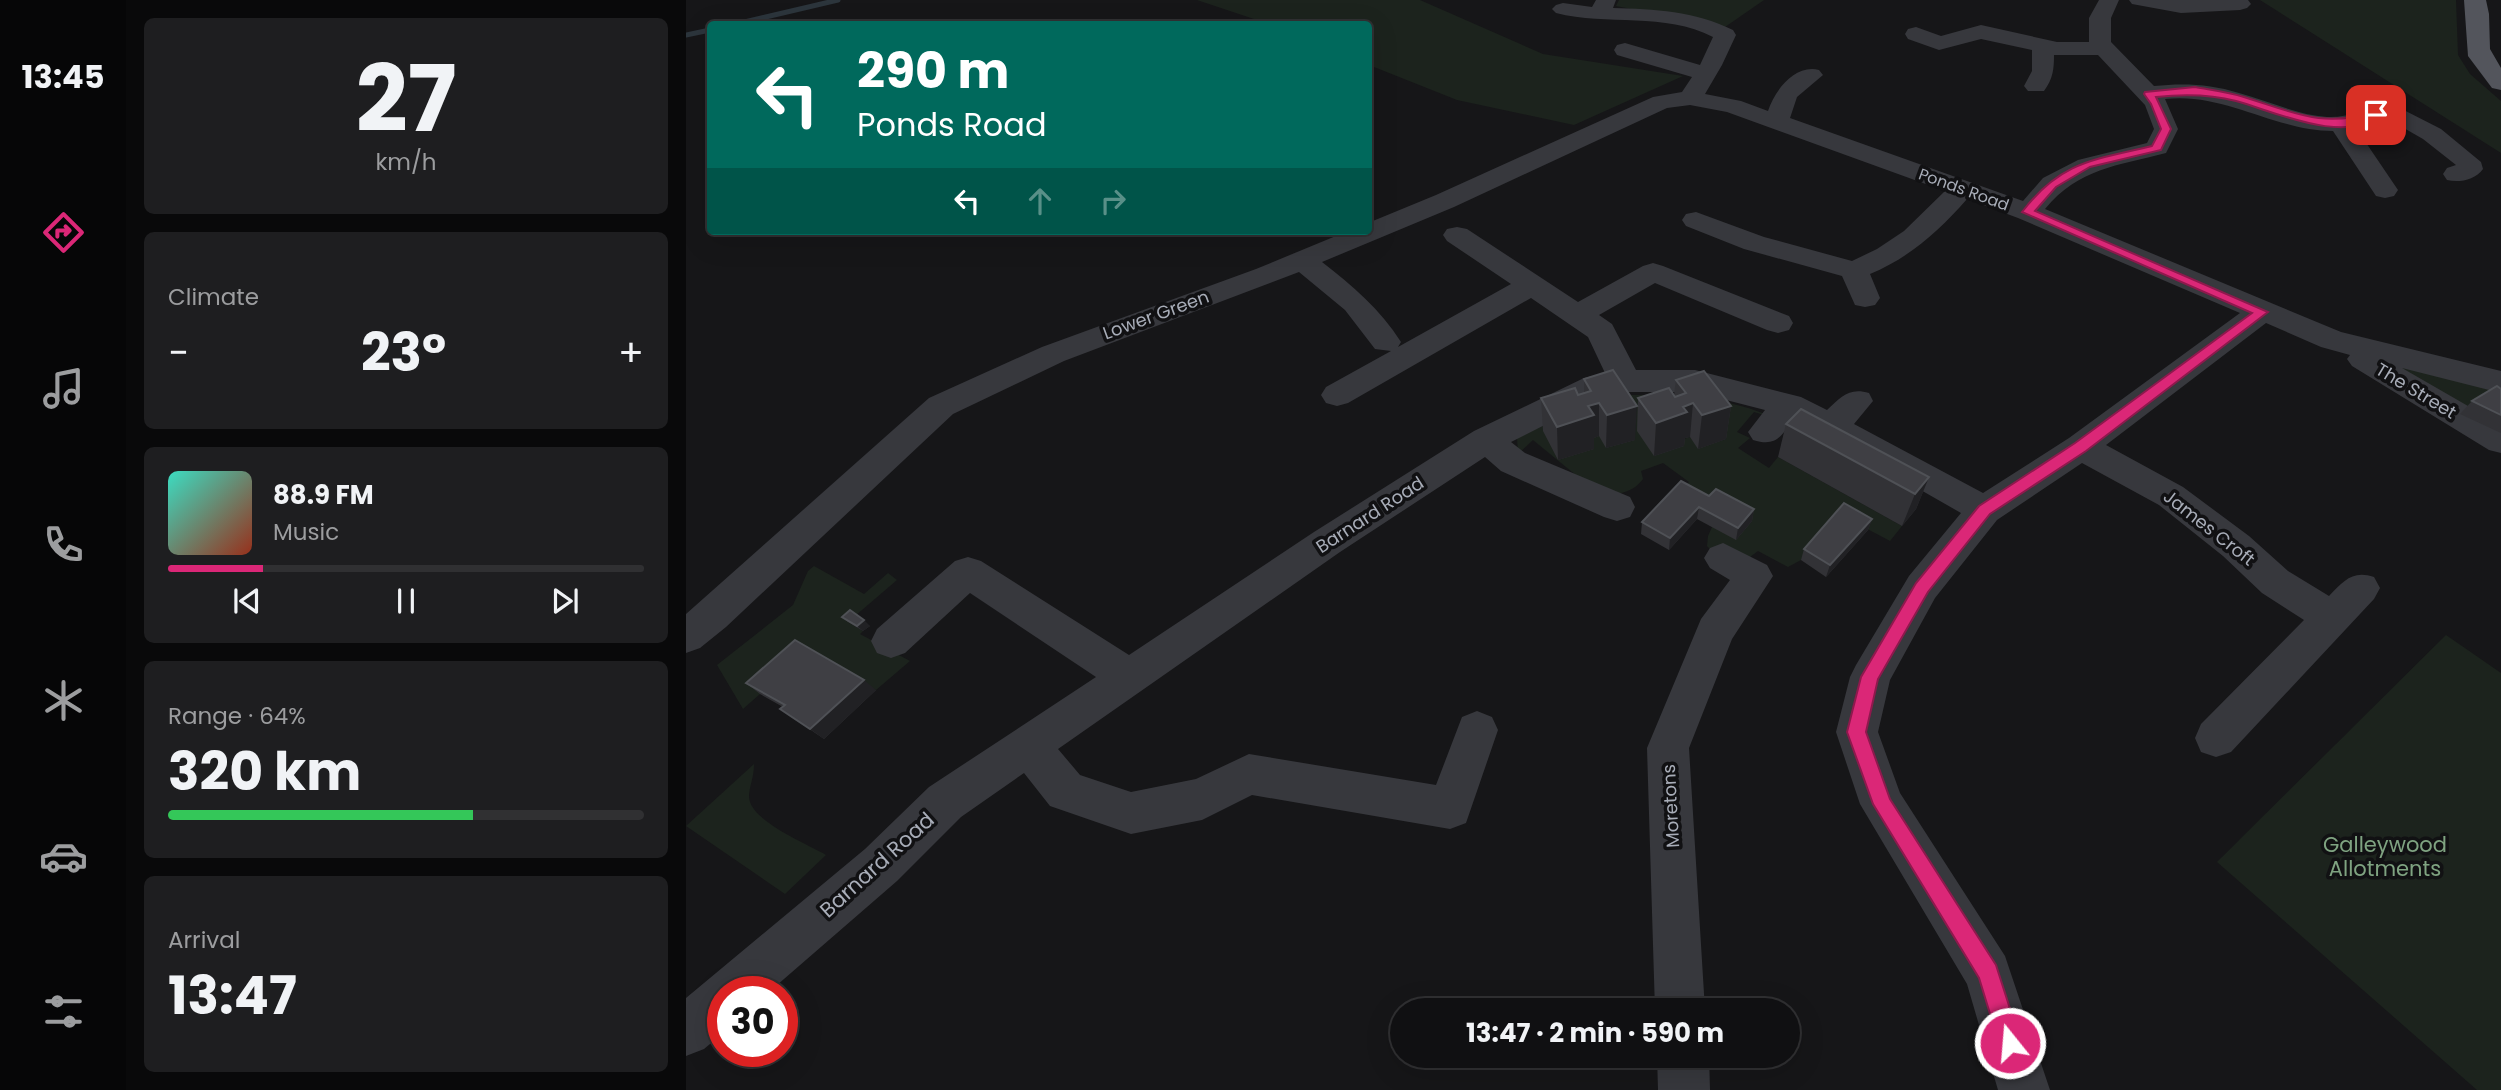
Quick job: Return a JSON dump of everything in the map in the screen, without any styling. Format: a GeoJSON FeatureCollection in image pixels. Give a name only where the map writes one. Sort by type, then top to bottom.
{"type":"FeatureCollection","features":[{"type":"Feature","properties":{"kind":"main road"},"geometry":{"type":"LineString","coordinates":[[2475,0],[2480,26],[2477,41],[2480,56],[2501,83]]}},
{"type":"Feature","properties":{"kind":"street"},"geometry":{"type":"LineString","coordinates":[[2028,212],[2052,184],[2087,165],[2157,148],[2166,129],[2156,103],[2100,44],[2100,18],[2109,0]]}},
{"type":"Feature","properties":{"kind":"street"},"geometry":{"type":"LineString","coordinates":[[2139,0],[2182,6],[2240,4]]}},
{"type":"Feature","properties":{"kind":"street"},"geometry":{"type":"LineString","coordinates":[[1563,9],[1602,7],[1713,27],[1726,35],[1698,86]]}},
{"type":"Feature","properties":{"kind":"street"},"geometry":{"type":"LineString","coordinates":[[1916,34],[1939,43],[1982,32],[2057,49],[2105,48]]}},
{"type":"Feature","properties":{"kind":"street"},"geometry":{"type":"LineString","coordinates":[[2036,86],[2043,71],[2043,46]]}},
{"type":"Feature","properties":{"kind":"street","name":"Ponds Road"},"geometry":{"type":"LineString","coordinates":[[1625,50],[1733,106],[2028,212],[2332,340],[2501,382]]}},
{"type":"Feature","properties":{"kind":"street"},"geometry":{"type":"LineString","coordinates":[[1777,121],[1786,94],[1811,75]]}},
{"type":"Feature","properties":{"kind":"street","name":"Lower Green"},"geometry":{"type":"LineString","coordinates":[[1372,231],[1445,201],[1698,86]]}},
{"type":"Feature","properties":{"kind":"street"},"geometry":{"type":"LineString","coordinates":[[2149,94],[2195,90],[2239,99],[2291,117],[2328,124],[2362,120],[2390,110],[2432,134],[2471,166],[2470,169],[2456,174]]}},
{"type":"Feature","properties":{"kind":"street"},"geometry":{"type":"LineString","coordinates":[[2340,122],[2385,190]]}},
{"type":"Feature","properties":{"kind":"street"},"geometry":{"type":"LineString","coordinates":[[1690,216],[1722,232],[1789,255],[1854,270],[1880,261],[1925,230],[1964,188]]}},
{"type":"Feature","properties":{"kind":"street","name":"Lower Green"},"geometry":{"type":"LineString","coordinates":[[686,636],[712,616],[941,406],[1053,354],[1363,235]]}},
{"type":"Feature","properties":{"kind":"street"},"geometry":{"type":"LineString","coordinates":[[1457,235],[1601,331],[1625,381]]}},
{"type":"Feature","properties":{"kind":"street"},"geometry":{"type":"LineString","coordinates":[[1302,260],[1356,303],[1386,342]]}},
{"type":"Feature","properties":{"kind":"street"},"geometry":{"type":"LineString","coordinates":[[1854,270],[1866,298]]}},
{"type":"Feature","properties":{"kind":"street"},"geometry":{"type":"LineString","coordinates":[[1577,315],[1653,272],[1778,323]]}},
{"type":"Feature","properties":{"kind":"street"},"geometry":{"type":"LineString","coordinates":[[1337,395],[1532,285]]}},
{"type":"Feature","properties":{"kind":"street"},"geometry":{"type":"LineString","coordinates":[[2024,1090],[1988,973],[1882,804],[1857,732],[1870,677],[1922,587],[1984,510],[2081,447],[2261,312]]}},
{"type":"Feature","properties":{"kind":"street","name":"The Street"},"geometry":{"type":"LineString","coordinates":[[2332,340],[2501,441]]}},
{"type":"Feature","properties":{"kind":"street","name":"Barnard Road"},"geometry":{"type":"LineString","coordinates":[[751,976],[881,865],[945,802],[1327,542],[1486,440],[1595,386],[1625,381],[1695,381],[1789,405],[1984,510]]}},
{"type":"Feature","properties":{"kind":"street"},"geometry":{"type":"LineString","coordinates":[[1831,426],[1857,401]]}},
{"type":"Feature","properties":{"kind":"street"},"geometry":{"type":"LineString","coordinates":[[1765,432],[1789,405]]}},
{"type":"Feature","properties":{"kind":"street"},"geometry":{"type":"LineString","coordinates":[[1486,440],[1513,462],[1618,507]]}},
{"type":"Feature","properties":{"kind":"street","name":"James Croft"},"geometry":{"type":"LineString","coordinates":[[2081,447],[2171,496],[2236,546],[2275,582],[2332,618]]}},
{"type":"Feature","properties":{"kind":"street","name":"Moretons"},"geometry":{"type":"LineString","coordinates":[[1679,998],[1668,748],[1715,631],[1754,576],[1723,558]]}},
{"type":"Feature","properties":{"kind":"street"},"geometry":{"type":"LineString","coordinates":[[891,641],[968,572],[1130,677]]}},
{"type":"Feature","properties":{"kind":"street"},"geometry":{"type":"LineString","coordinates":[[2216,738],[2361,588]]}},
{"type":"Feature","properties":{"kind":"street"},"geometry":{"type":"LineString","coordinates":[[1028,746],[1066,791],[1131,813],[1202,799],[1249,774],[1450,808],[1476,730]]}},
{"type":"Feature","properties":{"kind":"street"},"geometry":{"type":"LineString","coordinates":[[686,1031],[707,1013]]}},
{"type":"Feature","properties":{"kind":"green space"},"geometry":{"type":"Polygon","coordinates":[[[1197,0],[1420,0],[1543,54],[1683,76],[1574,125],[1457,100],[1372,66],[1372,21],[1260,21],[1197,0]]]}},
{"type":"Feature","properties":{"kind":"green space"},"geometry":{"type":"Polygon","coordinates":[[[1619,0],[1764,0],[1725,27],[1616,6],[1619,0]]]}},
{"type":"Feature","properties":{"kind":"green space"},"geometry":{"type":"Polygon","coordinates":[[[2260,0],[2456,0],[2458,55],[2470,74],[2501,101],[2501,153],[2260,0]]]}},
{"type":"Feature","properties":{"kind":"green space"},"geometry":{"type":"Polygon","coordinates":[[[2394,360],[2501,391],[2472,408],[2391,373],[2394,360]]]}},
{"type":"Feature","properties":{"kind":"green space"},"geometry":{"type":"Polygon","coordinates":[[[1630,395],[1686,397],[1741,406],[1777,419],[1754,412],[1737,432],[1750,438],[1738,448],[1769,468],[1778,457],[1902,526],[1890,541],[1841,515],[1801,560],[1788,567],[1758,551],[1746,560],[1715,554],[1707,546],[1712,527],[1679,493],[1689,482],[1663,463],[1641,471],[1643,479],[1629,491],[1599,494],[1533,440],[1518,454],[1517,438],[1597,400],[1630,395]],[[1666,421],[1680,440],[1690,437],[1699,448],[1726,439],[1666,421]]]}},
{"type":"Feature","properties":{"kind":"green space"},"geometry":{"type":"Polygon","coordinates":[[[814,566],[864,594],[888,573],[897,580],[848,622],[863,631],[860,634],[910,661],[876,690],[808,652],[743,709],[717,665],[793,605],[808,571],[814,566]]]}},
{"type":"Feature","properties":{"kind":"green space","name":"Galleywood Allotments"},"geometry":{"type":"Polygon","coordinates":[[[2446,635],[2501,673],[2501,1090],[2477,1090],[2217,862],[2446,635]]]}},
{"type":"Feature","properties":{"kind":"green space"},"geometry":{"type":"Polygon","coordinates":[[[754,764],[749,797],[759,815],[826,855],[785,894],[686,826],[754,764]]]}},
{"type":"Feature","properties":{"kind":"building"},"geometry":{"type":"Polygon","coordinates":[[[1613,370],[1637,406],[1607,415],[1599,403],[1588,406],[1594,415],[1557,427],[1541,398],[1575,388],[1578,395],[1591,391],[1584,379],[1613,370]]]}},
{"type":"Feature","properties":{"kind":"building"},"geometry":{"type":"Polygon","coordinates":[[[1704,371],[1731,406],[1702,415],[1693,403],[1683,407],[1687,412],[1656,423],[1638,398],[1669,388],[1675,397],[1686,393],[1676,380],[1704,371]]]}},
{"type":"Feature","properties":{"kind":"building"},"geometry":{"type":"Polygon","coordinates":[[[2497,386],[2501,389],[2501,415],[2472,401],[2497,386]]]}},
{"type":"Feature","properties":{"kind":"building"},"geometry":{"type":"Polygon","coordinates":[[[1801,409],[1929,477],[1915,494],[1786,424],[1801,409]]]}},
{"type":"Feature","properties":{"kind":"building"},"geometry":{"type":"Polygon","coordinates":[[[1681,481],[1709,496],[1716,489],[1754,509],[1738,528],[1699,507],[1670,538],[1642,522],[1681,481]]]}},
{"type":"Feature","properties":{"kind":"building"},"geometry":{"type":"Polygon","coordinates":[[[1844,503],[1872,519],[1830,565],[1804,549],[1844,503]]]}},
{"type":"Feature","properties":{"kind":"building"},"geometry":{"type":"Polygon","coordinates":[[[850,610],[864,620],[857,626],[842,617],[850,610]]]}},
{"type":"Feature","properties":{"kind":"building"},"geometry":{"type":"Polygon","coordinates":[[[795,640],[864,680],[810,729],[780,709],[785,705],[746,683],[795,640]]]}},
{"type":"Feature","properties":{"kind":"waterway"},"geometry":{"type":"LineString","coordinates":[[749,21],[838,0]]}},
{"type":"Feature","properties":{"kind":"waterway"},"geometry":{"type":"LineString","coordinates":[[686,35],[707,31]]}},
{"type":"Feature","properties":{"kind":"route"},"geometry":{"type":"LineString","coordinates":[[2010,1043],[1988,973],[1882,804],[1857,732],[1870,677],[1922,587],[1984,510],[2081,447],[2261,312],[2028,212],[2052,184],[2087,165],[2126,158],[2157,148],[2166,129],[2156,103],[2149,94],[2195,90],[2239,99],[2291,117],[2328,124],[2362,120],[2376,115]]}}]}
